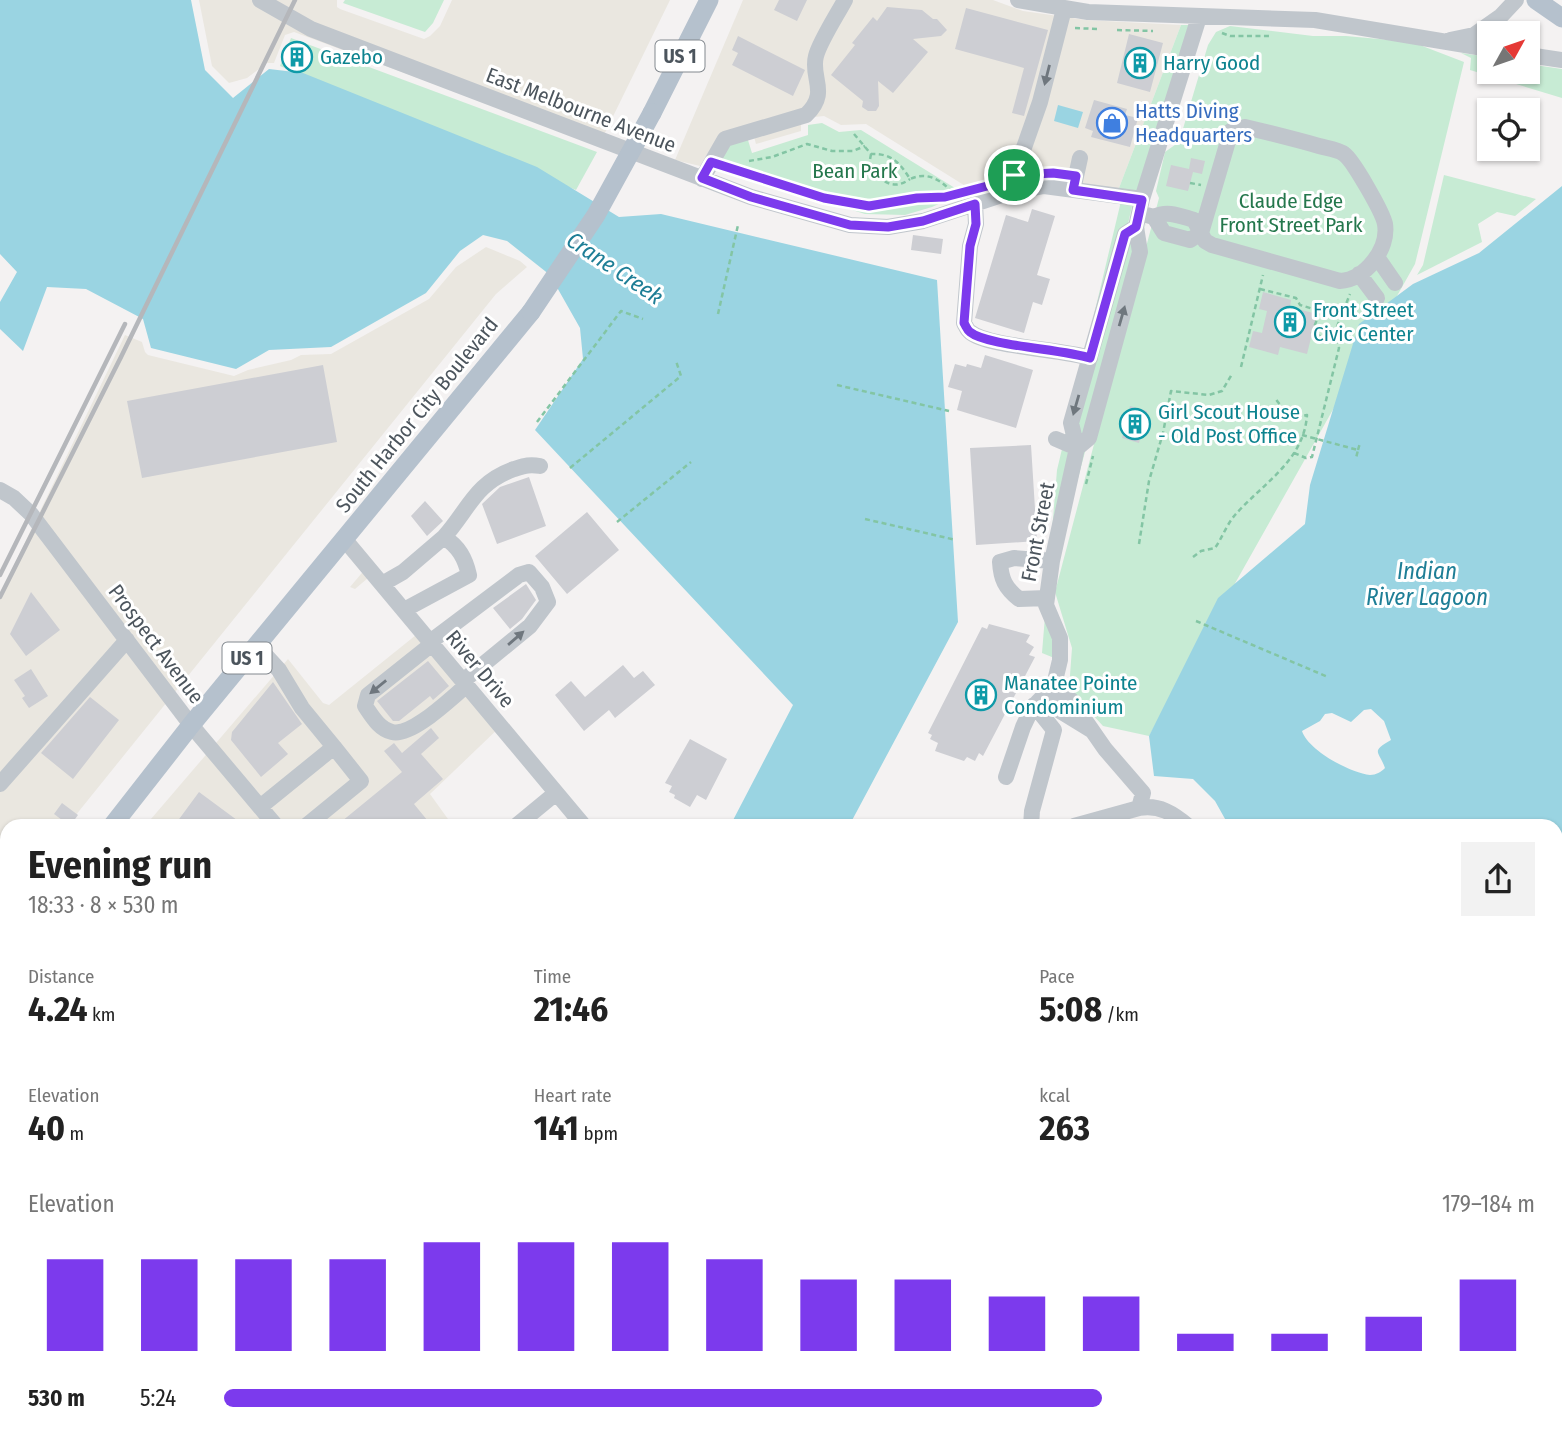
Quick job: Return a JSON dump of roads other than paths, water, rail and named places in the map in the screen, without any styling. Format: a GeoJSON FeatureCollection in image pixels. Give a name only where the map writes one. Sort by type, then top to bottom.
{"type":"FeatureCollection","features":[{"type":"Feature","properties":{"kind":"main road","name":"South Harbor City Boulevard"},"geometry":{"type":"LineString","coordinates":[[117,819],[191,725],[531,312],[596,215],[652,113],[709,0]]}},
{"type":"Feature","properties":{"kind":"main road"},"geometry":{"type":"LineString","coordinates":[[1536,0],[1562,18]]}},
{"type":"Feature","properties":{"kind":"street","name":"East Melbourne Avenue"},"geometry":{"type":"LineString","coordinates":[[260,0],[311,29],[751,197],[850,225],[888,227],[923,221],[1008,193],[1044,186],[1073,190],[1143,214]]}},
{"type":"Feature","properties":{"kind":"street"},"geometry":{"type":"LineString","coordinates":[[702,178],[725,139],[806,115],[812,109],[818,89],[816,56],[845,0]]}},
{"type":"Feature","properties":{"kind":"street"},"geometry":{"type":"LineString","coordinates":[[1018,0],[1088,12],[1315,20],[1477,47]]}},
{"type":"Feature","properties":{"kind":"street"},"geometry":{"type":"LineString","coordinates":[[1441,42],[1474,34],[1501,16],[1516,0]]}},
{"type":"Feature","properties":{"kind":"street"},"geometry":{"type":"LineString","coordinates":[[1008,193],[1040,102],[1064,9]]}},
{"type":"Feature","properties":{"kind":"street","name":"Front Street"},"geometry":{"type":"LineString","coordinates":[[1077,448],[1089,438],[1140,252],[1143,214],[1199,17]]}},
{"type":"Feature","properties":{"kind":"street"},"geometry":{"type":"LineString","coordinates":[[1540,57],[1562,60]]}},
{"type":"Feature","properties":{"kind":"street"},"geometry":{"type":"LineString","coordinates":[[1143,214],[1164,233],[1190,240],[1206,239],[1340,281],[1349,281],[1377,257],[1385,238],[1385,222],[1355,166],[1344,153],[1245,127],[1231,131],[1206,239]]}},
{"type":"Feature","properties":{"kind":"street"},"geometry":{"type":"LineString","coordinates":[[1073,190],[1080,158]]}},
{"type":"Feature","properties":{"kind":"street"},"geometry":{"type":"LineString","coordinates":[[975,204],[976,224],[970,246],[964,323],[971,333],[999,343],[1055,349],[1108,366]]}},
{"type":"Feature","properties":{"kind":"street","name":"Front Street"},"geometry":{"type":"LineString","coordinates":[[1056,689],[1060,638],[1046,598],[1077,448],[1071,423],[1125,234],[1143,214]]}},
{"type":"Feature","properties":{"kind":"street"},"geometry":{"type":"LineString","coordinates":[[1377,257],[1395,283]]}},
{"type":"Feature","properties":{"kind":"street"},"geometry":{"type":"LineString","coordinates":[[1359,274],[1377,298]]}},
{"type":"Feature","properties":{"kind":"street"},"geometry":{"type":"LineString","coordinates":[[1056,439],[1077,448]]}},
{"type":"Feature","properties":{"kind":"street"},"geometry":{"type":"LineString","coordinates":[[382,584],[403,572],[444,537],[485,483],[530,464],[540,466]]}},
{"type":"Feature","properties":{"kind":"street","name":"Prospect Avenue"},"geometry":{"type":"LineString","coordinates":[[0,490],[14,498],[31,514],[191,725],[269,819]]}},
{"type":"Feature","properties":{"kind":"street"},"geometry":{"type":"LineString","coordinates":[[404,610],[469,575],[464,558],[454,543],[444,537]]}},
{"type":"Feature","properties":{"kind":"street","name":"River Drive"},"geometry":{"type":"LineString","coordinates":[[345,540],[578,819]]}},
{"type":"Feature","properties":{"kind":"street"},"geometry":{"type":"LineString","coordinates":[[1046,598],[1019,599],[1009,591],[1001,578],[1000,562],[1014,558],[1052,561]]}},
{"type":"Feature","properties":{"kind":"street"},"geometry":{"type":"LineString","coordinates":[[529,572],[542,587],[548,602],[530,626],[465,683],[422,722],[401,733],[391,732],[377,723],[365,706],[368,695],[431,643],[519,575],[529,572]]}},
{"type":"Feature","properties":{"kind":"street"},"geometry":{"type":"LineString","coordinates":[[0,783],[127,640]]}},
{"type":"Feature","properties":{"kind":"street"},"geometry":{"type":"LineString","coordinates":[[257,646],[279,670],[302,708],[361,781],[315,819]]}},
{"type":"Feature","properties":{"kind":"street"},"geometry":{"type":"LineString","coordinates":[[1006,777],[1023,727],[1034,705],[1056,689],[1071,700],[1141,800],[1149,806],[1164,809],[1178,819]]}},
{"type":"Feature","properties":{"kind":"street"},"geometry":{"type":"LineString","coordinates":[[1031,819],[1054,730],[1034,705]]}},
{"type":"Feature","properties":{"kind":"street"},"geometry":{"type":"LineString","coordinates":[[260,807],[334,747]]}},
{"type":"Feature","properties":{"kind":"street"},"geometry":{"type":"LineString","coordinates":[[524,819],[556,793]]}},
{"type":"Feature","properties":{"kind":"street"},"geometry":{"type":"LineString","coordinates":[[1092,819],[1141,800]]}},
{"type":"Feature","properties":{"kind":"water","name":"Crane Creek"},"geometry":{"type":"Polygon","coordinates":[[[0,0],[191,0],[205,70],[233,98],[269,69],[303,73],[537,167],[619,217],[661,214],[937,280],[958,622],[853,819],[734,819],[793,705],[535,430],[583,359],[580,328],[550,275],[507,241],[483,235],[460,251],[426,293],[331,347],[269,350],[236,369],[151,348],[143,319],[86,289],[47,287],[23,351],[0,329],[0,302],[17,272],[0,254],[0,0]]]}},
{"type":"Feature","properties":{"kind":"water"},"geometry":{"type":"Polygon","coordinates":[[[1058,105],[1083,112],[1078,128],[1054,121],[1058,105]]]}},
{"type":"Feature","properties":{"kind":"water","name":"Indian River Lagoon"},"geometry":{"type":"Polygon","coordinates":[[[1562,186],[1562,819],[1225,819],[1215,801],[1193,779],[1154,776],[1149,736],[1218,598],[1305,524],[1310,485],[1359,324],[1413,284],[1479,253],[1562,186]],[[1371,709],[1364,710],[1351,722],[1332,713],[1325,714],[1320,721],[1302,731],[1312,746],[1321,753],[1352,770],[1372,775],[1385,768],[1378,750],[1391,740],[1384,721],[1371,709]]]}},
{"type":"Feature","properties":{"kind":"railway"},"geometry":{"type":"LineString","coordinates":[[0,597],[121,357],[295,0]]}},
{"type":"Feature","properties":{"kind":"railway"},"geometry":{"type":"LineString","coordinates":[[0,575],[125,324]]}},
{"type":"Feature","properties":{"kind":"place","name":"Gazebo"},"geometry":{"type":"Point","coordinates":[297,57]}},
{"type":"Feature","properties":{"kind":"place","name":"Harry Good"},"geometry":{"type":"Point","coordinates":[1140,63]}},
{"type":"Feature","properties":{"kind":"place","name":"Hatts Diving Headquarters"},"geometry":{"type":"Point","coordinates":[1112,123]}},
{"type":"Feature","properties":{"kind":"place","name":"Front Street Civic Center"},"geometry":{"type":"Point","coordinates":[1290,322]}},
{"type":"Feature","properties":{"kind":"place","name":"Girl Scout House - Old Post Office"},"geometry":{"type":"Point","coordinates":[1135,424]}},
{"type":"Feature","properties":{"kind":"place","name":"Manatee Pointe Condominium"},"geometry":{"type":"Point","coordinates":[981,695]}},
{"type":"Feature","properties":{"kind":"park label","name":"Bean Park"},"geometry":{"type":"Point","coordinates":[855,171]}},
{"type":"Feature","properties":{"kind":"park label","name":"Claude Edge Front Street Park"},"geometry":{"type":"Point","coordinates":[1291,213]}}]}
